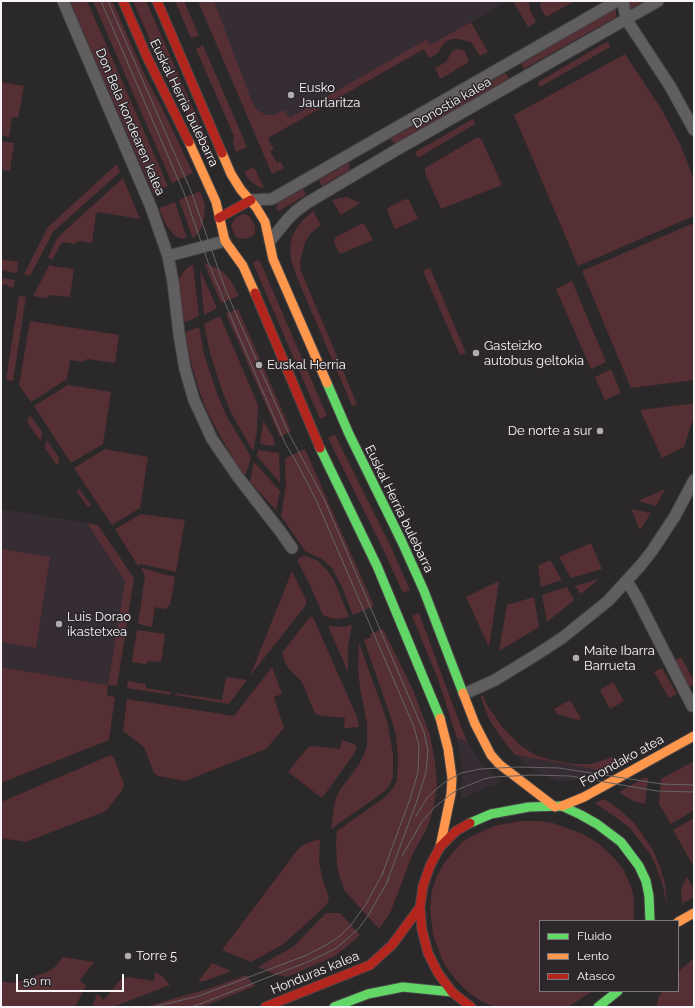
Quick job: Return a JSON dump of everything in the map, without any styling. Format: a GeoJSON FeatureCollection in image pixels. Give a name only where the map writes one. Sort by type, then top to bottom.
{"type":"FeatureCollection","features":[{"type":"Feature","properties":{"kind":"main road","name":"Euskal Herria bulebarra"},"geometry":{"type":"LineString","coordinates":[[122,1],[147,57],[195,153],[216,202],[225,241],[240,261],[249,277],[313,433],[377,566],[438,712],[448,748],[452,778],[451,794],[440,847]]}},
{"type":"Feature","properties":{"kind":"main road","name":"Euskal Herria bulebarra"},"geometry":{"type":"LineString","coordinates":[[157,1],[232,174],[241,190],[262,214],[274,259],[290,299],[349,434],[405,548],[434,615],[475,724],[491,755],[503,768],[559,807],[598,824],[621,842],[632,855],[646,881],[649,896],[650,920]]}},
{"type":"Feature","properties":{"kind":"main road"},"geometry":{"type":"LineString","coordinates":[[219,218],[251,200]]}},
{"type":"Feature","properties":{"kind":"main road","name":"Forondako atea"},"geometry":{"type":"LineString","coordinates":[[559,807],[584,797],[694,736]]}},
{"type":"Feature","properties":{"kind":"main road"},"geometry":{"type":"LineString","coordinates":[[471,1007],[452,992],[438,973],[428,953],[422,930],[420,907],[423,886],[430,866],[440,847],[456,831],[471,822],[491,814],[529,807],[559,807]]}},
{"type":"Feature","properties":{"kind":"main road","name":"Honduras kalea"},"geometry":{"type":"LineString","coordinates":[[265,1007],[370,965],[392,945],[420,907]]}},
{"type":"Feature","properties":{"kind":"main road"},"geometry":{"type":"LineString","coordinates":[[679,921],[694,913]]}},
{"type":"Feature","properties":{"kind":"main road"},"geometry":{"type":"LineString","coordinates":[[334,1007],[368,994],[403,987],[452,992]]}},
{"type":"Feature","properties":{"kind":"main road"},"geometry":{"type":"LineString","coordinates":[[598,1007],[617,992]]}},
{"type":"Feature","properties":{"kind":"main road"},"geometry":{"type":"LineString","coordinates":[[620,1002],[623,992]]}},
{"type":"Feature","properties":{"kind":"street","name":"Don Bela kondearen kalea"},"geometry":{"type":"LineString","coordinates":[[63,1],[151,207],[168,256],[185,369],[194,400],[212,439],[238,477],[292,548]]}},
{"type":"Feature","properties":{"kind":"street","name":"Donostia kalea"},"geometry":{"type":"LineString","coordinates":[[251,200],[272,199],[617,1]]}},
{"type":"Feature","properties":{"kind":"street"},"geometry":{"type":"LineString","coordinates":[[623,1],[626,19],[670,86],[694,130]]}},
{"type":"Feature","properties":{"kind":"street","name":"Donostia kalea"},"geometry":{"type":"LineString","coordinates":[[270,241],[287,220],[307,203],[398,149],[658,1]]}},
{"type":"Feature","properties":{"kind":"street"},"geometry":{"type":"LineString","coordinates":[[168,256],[225,241]]}},
{"type":"Feature","properties":{"kind":"street"},"geometry":{"type":"LineString","coordinates":[[464,694],[495,680],[562,638],[608,601],[640,566],[665,532],[682,504],[694,480]]}},
{"type":"Feature","properties":{"kind":"street"},"geometry":{"type":"LineString","coordinates":[[627,581],[692,706]]}},
{"type":"Feature","properties":{"kind":"shaded area"},"geometry":{"type":"Polygon","coordinates":[[[70,1],[87,1],[168,186],[153,193],[70,1]]]}},
{"type":"Feature","properties":{"kind":"shaded area"},"geometry":{"type":"Polygon","coordinates":[[[93,1],[112,1],[147,80],[193,173],[172,183],[93,1]]]}},
{"type":"Feature","properties":{"kind":"shaded area"},"geometry":{"type":"Polygon","coordinates":[[[133,1],[146,1],[217,163],[210,165],[187,114],[161,65],[133,1]]]}},
{"type":"Feature","properties":{"kind":"shaded area"},"geometry":{"type":"Polygon","coordinates":[[[175,1],[184,1],[199,36],[191,38],[175,1]]]}},
{"type":"Feature","properties":{"kind":"shaded area","name":"Eusko Jaurlaritza"},"geometry":{"type":"Polygon","coordinates":[[[198,1],[508,1],[260,143],[198,1]]]}},
{"type":"Feature","properties":{"kind":"shaded area"},"geometry":{"type":"Polygon","coordinates":[[[198,1],[214,1],[252,102],[257,110],[266,115],[273,115],[284,110],[290,118],[427,39],[430,45],[471,22],[488,52],[480,56],[471,42],[458,39],[452,39],[445,42],[438,53],[429,58],[424,49],[268,138],[274,150],[270,151],[277,163],[280,161],[284,168],[272,174],[198,1]]]}},
{"type":"Feature","properties":{"kind":"shaded area"},"geometry":{"type":"Polygon","coordinates":[[[513,1],[529,1],[530,10],[536,22],[528,27],[513,1]]]}},
{"type":"Feature","properties":{"kind":"shaded area"},"geometry":{"type":"Polygon","coordinates":[[[541,1],[575,1],[546,17],[540,7],[541,1]]]}},
{"type":"Feature","properties":{"kind":"shaded area"},"geometry":{"type":"Polygon","coordinates":[[[629,1],[644,1],[629,10],[629,1]]]}},
{"type":"Feature","properties":{"kind":"shaded area"},"geometry":{"type":"Polygon","coordinates":[[[616,8],[616,17],[524,69],[521,64],[616,8]]]}},
{"type":"Feature","properties":{"kind":"shaded area"},"geometry":{"type":"Polygon","coordinates":[[[608,41],[610,47],[540,87],[538,82],[608,41]]]}},
{"type":"Feature","properties":{"kind":"shaded area"},"geometry":{"type":"Polygon","coordinates":[[[203,45],[247,147],[236,152],[233,143],[234,136],[196,49],[203,45]]]}},
{"type":"Feature","properties":{"kind":"shaded area"},"geometry":{"type":"Polygon","coordinates":[[[458,49],[465,51],[469,62],[440,79],[435,68],[446,62],[451,53],[458,49]]]}},
{"type":"Feature","properties":{"kind":"shaded area"},"geometry":{"type":"Polygon","coordinates":[[[625,54],[662,110],[681,146],[694,180],[694,216],[578,266],[514,115],[625,54]]]}},
{"type":"Feature","properties":{"kind":"shaded area"},"geometry":{"type":"Polygon","coordinates":[[[505,73],[509,78],[395,144],[390,139],[505,73]]]}},
{"type":"Feature","properties":{"kind":"shaded area"},"geometry":{"type":"Polygon","coordinates":[[[1,82],[24,86],[18,118],[12,117],[9,137],[1,135],[1,82]]]}},
{"type":"Feature","properties":{"kind":"shaded area"},"geometry":{"type":"Polygon","coordinates":[[[473,119],[475,124],[418,158],[415,152],[473,119]]]}},
{"type":"Feature","properties":{"kind":"shaded area"},"geometry":{"type":"Polygon","coordinates":[[[476,138],[482,140],[502,185],[441,209],[425,173],[425,168],[476,138]]]}},
{"type":"Feature","properties":{"kind":"shaded area"},"geometry":{"type":"Polygon","coordinates":[[[1,141],[14,143],[10,171],[1,170],[1,141]]]}},
{"type":"Feature","properties":{"kind":"shaded area"},"geometry":{"type":"Polygon","coordinates":[[[349,163],[349,170],[322,186],[319,180],[349,163]]]}},
{"type":"Feature","properties":{"kind":"shaded area"},"geometry":{"type":"Polygon","coordinates":[[[117,164],[120,172],[53,232],[30,276],[24,274],[48,227],[117,164]]]}},
{"type":"Feature","properties":{"kind":"shaded area"},"geometry":{"type":"Polygon","coordinates":[[[254,167],[264,188],[259,187],[250,181],[244,172],[254,167]]]}},
{"type":"Feature","properties":{"kind":"shaded area"},"geometry":{"type":"Polygon","coordinates":[[[123,178],[140,219],[98,212],[96,214],[92,243],[78,241],[75,244],[62,242],[52,260],[48,257],[58,237],[123,178]]]}},
{"type":"Feature","properties":{"kind":"shaded area"},"geometry":{"type":"Polygon","coordinates":[[[303,189],[306,195],[279,211],[277,210],[276,207],[278,203],[303,189]]]}},
{"type":"Feature","properties":{"kind":"shaded area"},"geometry":{"type":"Polygon","coordinates":[[[200,191],[205,205],[204,218],[201,229],[193,239],[179,200],[200,191]]]}},
{"type":"Feature","properties":{"kind":"shaded area"},"geometry":{"type":"Polygon","coordinates":[[[347,197],[360,203],[341,215],[332,200],[347,197]]]}},
{"type":"Feature","properties":{"kind":"shaded area"},"geometry":{"type":"Polygon","coordinates":[[[405,199],[409,200],[418,219],[395,229],[387,210],[389,207],[405,199]]]}},
{"type":"Feature","properties":{"kind":"shaded area"},"geometry":{"type":"Polygon","coordinates":[[[175,202],[186,236],[186,238],[182,239],[175,236],[166,225],[159,208],[175,202]]]}},
{"type":"Feature","properties":{"kind":"shaded area"},"geometry":{"type":"Polygon","coordinates":[[[313,211],[321,225],[311,233],[305,242],[300,262],[301,271],[357,404],[352,406],[298,280],[291,260],[290,249],[292,237],[302,221],[313,211]]]}},
{"type":"Feature","properties":{"kind":"shaded area"},"geometry":{"type":"Polygon","coordinates":[[[243,214],[250,217],[255,226],[255,234],[245,239],[237,238],[231,226],[235,218],[243,214]]]}},
{"type":"Feature","properties":{"kind":"shaded area"},"geometry":{"type":"Polygon","coordinates":[[[694,223],[694,380],[631,388],[582,271],[694,223]]]}},
{"type":"Feature","properties":{"kind":"shaded area"},"geometry":{"type":"Polygon","coordinates":[[[361,224],[365,225],[373,240],[340,254],[334,241],[336,237],[361,224]]]}},
{"type":"Feature","properties":{"kind":"shaded area"},"geometry":{"type":"Polygon","coordinates":[[[1,259],[18,262],[17,273],[1,270],[1,259]]]}},
{"type":"Feature","properties":{"kind":"shaded area"},"geometry":{"type":"Polygon","coordinates":[[[257,260],[260,261],[327,416],[320,419],[253,263],[257,260]]]}},
{"type":"Feature","properties":{"kind":"shaded area"},"geometry":{"type":"Polygon","coordinates":[[[204,263],[219,269],[224,273],[231,281],[239,296],[221,303],[204,263]]]}},
{"type":"Feature","properties":{"kind":"shaded area"},"geometry":{"type":"Polygon","coordinates":[[[50,264],[52,266],[74,269],[70,297],[51,295],[47,298],[33,296],[50,264]]]}},
{"type":"Feature","properties":{"kind":"shaded area"},"geometry":{"type":"Polygon","coordinates":[[[193,265],[199,316],[186,322],[184,321],[179,279],[188,267],[193,265]]]}},
{"type":"Feature","properties":{"kind":"shaded area"},"geometry":{"type":"Polygon","coordinates":[[[430,268],[466,353],[460,355],[423,271],[430,268]]]}},
{"type":"Feature","properties":{"kind":"shaded area"},"geometry":{"type":"Polygon","coordinates":[[[200,270],[217,308],[204,315],[200,270]]]}},
{"type":"Feature","properties":{"kind":"shaded area"},"geometry":{"type":"Polygon","coordinates":[[[1,278],[15,280],[13,288],[5,284],[1,286],[1,278]]]}},
{"type":"Feature","properties":{"kind":"shaded area"},"geometry":{"type":"Polygon","coordinates":[[[572,281],[606,362],[591,369],[556,289],[572,281]]]}},
{"type":"Feature","properties":{"kind":"shaded area"},"geometry":{"type":"Polygon","coordinates":[[[19,296],[26,297],[13,381],[6,380],[19,296]]]}},
{"type":"Feature","properties":{"kind":"shaded area"},"geometry":{"type":"Polygon","coordinates":[[[238,309],[291,431],[280,437],[226,314],[238,309]]]}},
{"type":"Feature","properties":{"kind":"shaded area"},"geometry":{"type":"Polygon","coordinates":[[[220,316],[258,405],[257,431],[253,451],[231,413],[210,353],[204,324],[220,316]]]}},
{"type":"Feature","properties":{"kind":"shaded area"},"geometry":{"type":"Polygon","coordinates":[[[30,321],[119,335],[115,363],[87,359],[83,362],[70,360],[67,379],[31,402],[19,385],[30,321]]]}},
{"type":"Feature","properties":{"kind":"shaded area"},"geometry":{"type":"Polygon","coordinates":[[[199,327],[204,354],[218,396],[227,417],[251,457],[246,474],[244,474],[234,460],[223,441],[208,413],[200,393],[185,334],[186,332],[199,327]]]}},
{"type":"Feature","properties":{"kind":"shaded area"},"geometry":{"type":"Polygon","coordinates":[[[611,369],[621,393],[605,400],[595,377],[611,369]]]}},
{"type":"Feature","properties":{"kind":"shaded area"},"geometry":{"type":"Polygon","coordinates":[[[68,385],[111,392],[103,444],[71,463],[34,406],[68,385]]]}},
{"type":"Feature","properties":{"kind":"shaded area"},"geometry":{"type":"Polygon","coordinates":[[[694,404],[694,416],[684,447],[662,458],[640,410],[694,404]]]}},
{"type":"Feature","properties":{"kind":"shaded area"},"geometry":{"type":"Polygon","coordinates":[[[29,416],[32,417],[42,432],[41,440],[27,422],[29,416]]]}},
{"type":"Feature","properties":{"kind":"shaded area"},"geometry":{"type":"Polygon","coordinates":[[[263,421],[273,437],[275,444],[273,446],[260,444],[263,421]]]}},
{"type":"Feature","properties":{"kind":"shaded area"},"geometry":{"type":"Polygon","coordinates":[[[335,435],[391,547],[410,590],[403,593],[328,438],[335,435]]]}},
{"type":"Feature","properties":{"kind":"shaded area"},"geometry":{"type":"Polygon","coordinates":[[[46,441],[59,458],[58,464],[56,464],[45,448],[46,441]]]}},
{"type":"Feature","properties":{"kind":"shaded area"},"geometry":{"type":"Polygon","coordinates":[[[105,449],[148,457],[140,508],[112,525],[74,468],[105,449]]]}},
{"type":"Feature","properties":{"kind":"shaded area"},"geometry":{"type":"Polygon","coordinates":[[[305,449],[374,606],[353,615],[342,587],[332,568],[322,559],[305,551],[281,516],[286,485],[286,458],[305,449]]]}},
{"type":"Feature","properties":{"kind":"shaded area"},"geometry":{"type":"Polygon","coordinates":[[[258,450],[279,453],[280,483],[257,456],[258,450]]]}},
{"type":"Feature","properties":{"kind":"shaded area"},"geometry":{"type":"Polygon","coordinates":[[[254,462],[280,491],[276,510],[250,482],[254,462]]]}},
{"type":"Feature","properties":{"kind":"shaded area"},"geometry":{"type":"Polygon","coordinates":[[[79,489],[91,505],[88,507],[76,491],[79,489]]]}},
{"type":"Feature","properties":{"kind":"shaded area"},"geometry":{"type":"Polygon","coordinates":[[[665,489],[656,506],[638,501],[665,489]]]}},
{"type":"Feature","properties":{"kind":"shaded area","name":"Luis Dorao ikastetxea"},"geometry":{"type":"Polygon","coordinates":[[[1,509],[87,523],[125,581],[108,685],[1,667],[1,509]]]}},
{"type":"Feature","properties":{"kind":"shaded area"},"geometry":{"type":"Polygon","coordinates":[[[631,509],[651,513],[640,530],[631,509]]]}},
{"type":"Feature","properties":{"kind":"shaded area"},"geometry":{"type":"Polygon","coordinates":[[[141,514],[185,520],[176,572],[141,564],[138,566],[115,529],[141,514]]]}},
{"type":"Feature","properties":{"kind":"shaded area"},"geometry":{"type":"Polygon","coordinates":[[[87,523],[98,525],[134,578],[117,686],[108,685],[125,581],[87,523]]]}},
{"type":"Feature","properties":{"kind":"shaded area"},"geometry":{"type":"Polygon","coordinates":[[[591,543],[602,569],[571,578],[559,557],[591,543]]]}},
{"type":"Feature","properties":{"kind":"shaded area"},"geometry":{"type":"Polygon","coordinates":[[[1,549],[50,557],[36,648],[1,642],[1,549]]]}},
{"type":"Feature","properties":{"kind":"shaded area"},"geometry":{"type":"Polygon","coordinates":[[[304,555],[318,561],[327,570],[334,580],[349,617],[336,619],[323,615],[297,560],[304,555]]]}},
{"type":"Feature","properties":{"kind":"shaded area"},"geometry":{"type":"Polygon","coordinates":[[[550,560],[562,580],[541,587],[538,566],[550,560]]]}},
{"type":"Feature","properties":{"kind":"shaded area"},"geometry":{"type":"Polygon","coordinates":[[[142,568],[175,577],[170,605],[165,609],[155,607],[152,627],[138,624],[145,576],[141,569],[142,568]]]}},
{"type":"Feature","properties":{"kind":"shaded area"},"geometry":{"type":"Polygon","coordinates":[[[292,571],[306,600],[306,605],[250,676],[292,571]]]}},
{"type":"Feature","properties":{"kind":"shaded area"},"geometry":{"type":"Polygon","coordinates":[[[599,579],[581,594],[575,586],[599,579]]]}},
{"type":"Feature","properties":{"kind":"shaded area"},"geometry":{"type":"Polygon","coordinates":[[[499,581],[489,647],[466,597],[499,581]]]}},
{"type":"Feature","properties":{"kind":"shaded area"},"geometry":{"type":"Polygon","coordinates":[[[567,587],[574,600],[547,622],[542,595],[567,587]]]}},
{"type":"Feature","properties":{"kind":"shaded area"},"geometry":{"type":"Polygon","coordinates":[[[534,597],[539,627],[499,651],[507,605],[534,597]]]}},
{"type":"Feature","properties":{"kind":"shaded area"},"geometry":{"type":"Polygon","coordinates":[[[419,613],[467,742],[457,738],[438,679],[412,616],[419,613]]]}},
{"type":"Feature","properties":{"kind":"shaded area"},"geometry":{"type":"Polygon","coordinates":[[[313,617],[357,717],[359,727],[344,728],[345,718],[317,715],[302,682],[289,669],[285,662],[282,653],[309,618],[313,617]]]}},
{"type":"Feature","properties":{"kind":"shaded area"},"geometry":{"type":"Polygon","coordinates":[[[352,624],[348,646],[348,672],[328,626],[345,627],[352,624]]]}},
{"type":"Feature","properties":{"kind":"shaded area"},"geometry":{"type":"Polygon","coordinates":[[[383,629],[413,690],[430,735],[435,762],[437,785],[434,805],[426,830],[413,853],[391,911],[379,929],[345,891],[337,865],[336,843],[337,831],[384,798],[397,781],[398,759],[396,735],[364,640],[371,637],[370,634],[383,629]]]}},
{"type":"Feature","properties":{"kind":"shaded area"},"geometry":{"type":"Polygon","coordinates":[[[137,630],[165,634],[161,662],[149,661],[145,664],[132,662],[137,630]]]}},
{"type":"Feature","properties":{"kind":"shaded area"},"geometry":{"type":"Polygon","coordinates":[[[359,643],[387,721],[393,754],[393,777],[385,791],[331,829],[336,798],[359,764],[367,745],[367,723],[358,669],[359,643]]]}},
{"type":"Feature","properties":{"kind":"shaded area"},"geometry":{"type":"Polygon","coordinates":[[[681,657],[694,681],[694,684],[688,688],[673,661],[681,657]]]}},
{"type":"Feature","properties":{"kind":"shaded area"},"geometry":{"type":"Polygon","coordinates":[[[1,667],[108,685],[107,696],[115,697],[109,740],[1,783],[1,667]]]}},
{"type":"Feature","properties":{"kind":"shaded area"},"geometry":{"type":"Polygon","coordinates":[[[272,667],[282,694],[274,697],[284,728],[266,749],[185,781],[158,776],[154,773],[144,747],[123,731],[127,699],[234,716],[272,667]]]}},
{"type":"Feature","properties":{"kind":"shaded area"},"geometry":{"type":"Polygon","coordinates":[[[662,668],[677,694],[669,698],[654,672],[662,668]]]}},
{"type":"Feature","properties":{"kind":"shaded area"},"geometry":{"type":"Polygon","coordinates":[[[226,677],[247,680],[229,704],[175,695],[175,693],[222,700],[226,677]]]}},
{"type":"Feature","properties":{"kind":"shaded area"},"geometry":{"type":"Polygon","coordinates":[[[128,681],[146,684],[146,688],[171,692],[171,695],[127,688],[128,681]]]}},
{"type":"Feature","properties":{"kind":"shaded area"},"geometry":{"type":"Polygon","coordinates":[[[613,682],[624,701],[610,709],[600,690],[613,682]]]}},
{"type":"Feature","properties":{"kind":"shaded area"},"geometry":{"type":"Polygon","coordinates":[[[482,694],[487,705],[503,728],[520,745],[535,755],[573,764],[591,764],[613,757],[616,761],[598,770],[515,755],[489,719],[481,697],[482,694]]]}},
{"type":"Feature","properties":{"kind":"shaded area"},"geometry":{"type":"Polygon","coordinates":[[[570,700],[581,718],[578,720],[557,714],[554,709],[570,700]]]}},
{"type":"Feature","properties":{"kind":"shaded area"},"geometry":{"type":"Polygon","coordinates":[[[457,738],[467,742],[481,763],[502,783],[487,787],[461,799],[462,769],[457,738]]]}},
{"type":"Feature","properties":{"kind":"shaded area"},"geometry":{"type":"Polygon","coordinates":[[[342,740],[357,746],[354,754],[322,798],[288,772],[308,747],[313,746],[340,749],[342,740]]]}},
{"type":"Feature","properties":{"kind":"shaded area"},"geometry":{"type":"Polygon","coordinates":[[[111,755],[114,758],[124,784],[123,789],[106,811],[26,842],[1,838],[1,802],[111,755]]]}},
{"type":"Feature","properties":{"kind":"shaded area"},"geometry":{"type":"Polygon","coordinates":[[[516,755],[598,770],[573,781],[557,781],[526,765],[516,755]]]}},
{"type":"Feature","properties":{"kind":"shaded area"},"geometry":{"type":"Polygon","coordinates":[[[694,761],[694,810],[671,824],[659,804],[661,779],[694,761]]]}},
{"type":"Feature","properties":{"kind":"shaded area"},"geometry":{"type":"Polygon","coordinates":[[[644,778],[648,778],[645,804],[633,801],[619,792],[644,778]]]}},
{"type":"Feature","properties":{"kind":"shaded area"},"geometry":{"type":"Polygon","coordinates":[[[604,799],[620,810],[635,824],[653,850],[665,884],[667,905],[662,883],[650,854],[630,828],[595,803],[604,799]]]}},
{"type":"Feature","properties":{"kind":"shaded area"},"geometry":{"type":"Polygon","coordinates":[[[694,818],[694,867],[673,830],[694,818]]]}},
{"type":"Feature","properties":{"kind":"shaded area"},"geometry":{"type":"Polygon","coordinates":[[[520,821],[538,821],[553,823],[583,834],[599,844],[614,858],[623,869],[631,886],[634,899],[634,920],[539,920],[539,992],[591,992],[568,1007],[494,1007],[481,1001],[468,992],[458,982],[443,962],[433,935],[430,907],[432,891],[436,878],[444,863],[462,842],[494,826],[520,821]]]}},
{"type":"Feature","properties":{"kind":"shaded area"},"geometry":{"type":"Polygon","coordinates":[[[320,839],[319,862],[323,881],[329,898],[327,904],[282,945],[251,962],[222,950],[299,848],[307,843],[320,839]]]}},
{"type":"Feature","properties":{"kind":"shaded area"},"geometry":{"type":"Polygon","coordinates":[[[687,877],[694,889],[694,897],[682,904],[681,889],[687,877]]]}},
{"type":"Feature","properties":{"kind":"shaded area"},"geometry":{"type":"Polygon","coordinates":[[[326,913],[340,913],[360,935],[333,957],[287,977],[277,975],[258,967],[294,946],[326,913]]]}},
{"type":"Feature","properties":{"kind":"shaded area"},"geometry":{"type":"Polygon","coordinates":[[[63,957],[94,962],[80,980],[86,986],[75,1007],[1,1007],[1,981],[10,983],[18,982],[47,972],[55,967],[63,957]]]}},
{"type":"Feature","properties":{"kind":"shaded area"},"geometry":{"type":"Polygon","coordinates":[[[694,958],[694,1007],[656,1007],[659,996],[662,992],[679,992],[679,971],[694,958]]]}},
{"type":"Feature","properties":{"kind":"shaded area"},"geometry":{"type":"Polygon","coordinates":[[[212,963],[231,971],[205,981],[198,982],[212,963]]]}},
{"type":"Feature","properties":{"kind":"shaded area"},"geometry":{"type":"Polygon","coordinates":[[[155,972],[163,977],[170,985],[113,1007],[92,1007],[97,994],[104,1000],[121,979],[127,977],[154,981],[155,972]]]}},
{"type":"Feature","properties":{"kind":"shaded area"},"geometry":{"type":"Polygon","coordinates":[[[246,975],[255,986],[202,1007],[144,1007],[211,988],[246,975]]]}},
{"type":"Feature","properties":{"kind":"tram line"},"geometry":{"type":"LineString","coordinates":[[101,1],[184,193],[208,262],[286,445],[317,502],[414,727],[419,746],[418,772],[411,796],[382,875]]}},
{"type":"Feature","properties":{"kind":"tram line"},"geometry":{"type":"LineString","coordinates":[[108,1],[191,191],[226,291],[288,432],[324,499],[424,732],[428,751],[426,772],[387,882]]}},
{"type":"Feature","properties":{"kind":"tram line"},"geometry":{"type":"LineString","coordinates":[[416,816],[427,798],[445,782],[461,773],[480,769],[518,767],[559,768],[662,784],[694,785]]}},
{"type":"Feature","properties":{"kind":"tram line"},"geometry":{"type":"LineString","coordinates":[[402,856],[423,820],[435,807],[459,789],[484,779],[533,775],[570,776],[657,791],[694,792]]}},
{"type":"Feature","properties":{"kind":"tram line"},"geometry":{"type":"LineString","coordinates":[[153,1007],[199,996],[307,955],[326,945],[340,936],[351,925],[366,904],[384,871]]}},
{"type":"Feature","properties":{"kind":"tram line"},"geometry":{"type":"LineString","coordinates":[[192,1007],[310,961],[335,949],[360,927],[389,879]]}},
{"type":"Feature","properties":{"kind":"traffic: fast"},"geometry":{"type":"LineString","coordinates":[[327,383],[349,434],[402,542],[424,591],[463,693]]}},
{"type":"Feature","properties":{"kind":"traffic: fast"},"geometry":{"type":"LineString","coordinates":[[320,448],[377,566],[440,718]]}},
{"type":"Feature","properties":{"kind":"traffic: fast"},"geometry":{"type":"LineString","coordinates":[[470,823],[491,814],[529,807],[562,806],[581,815],[597,824],[621,842],[639,866],[646,881],[649,896],[650,920]]}},
{"type":"Feature","properties":{"kind":"traffic: fast"},"geometry":{"type":"LineString","coordinates":[[334,1007],[368,994],[403,987],[452,992]]}},
{"type":"Feature","properties":{"kind":"traffic: fast"},"geometry":{"type":"LineString","coordinates":[[598,1007],[617,992]]}},
{"type":"Feature","properties":{"kind":"traffic: slow"},"geometry":{"type":"LineString","coordinates":[[189,142],[216,202],[225,241],[243,266],[255,293]]}},
{"type":"Feature","properties":{"kind":"traffic: slow"},"geometry":{"type":"LineString","coordinates":[[222,153],[231,174],[241,190],[256,207],[265,222],[273,259],[327,383]]}},
{"type":"Feature","properties":{"kind":"traffic: slow"},"geometry":{"type":"LineString","coordinates":[[463,693],[475,724],[491,755],[499,764],[555,807]]}},
{"type":"Feature","properties":{"kind":"traffic: slow"},"geometry":{"type":"LineString","coordinates":[[440,718],[448,749],[452,778],[451,794],[440,847]]}},
{"type":"Feature","properties":{"kind":"traffic: slow"},"geometry":{"type":"LineString","coordinates":[[562,806],[584,797],[694,736]]}},
{"type":"Feature","properties":{"kind":"traffic: slow"},"geometry":{"type":"LineString","coordinates":[[679,921],[694,913]]}},
{"type":"Feature","properties":{"kind":"traffic: jam"},"geometry":{"type":"LineString","coordinates":[[123,1],[147,57],[189,142]]}},
{"type":"Feature","properties":{"kind":"traffic: jam"},"geometry":{"type":"LineString","coordinates":[[157,1],[222,153]]}},
{"type":"Feature","properties":{"kind":"traffic: jam"},"geometry":{"type":"LineString","coordinates":[[219,218],[251,200]]}},
{"type":"Feature","properties":{"kind":"traffic: jam"},"geometry":{"type":"LineString","coordinates":[[255,293],[320,448]]}},
{"type":"Feature","properties":{"kind":"traffic: jam"},"geometry":{"type":"LineString","coordinates":[[470,823],[456,831],[440,847],[430,866],[423,886],[420,907],[422,930],[428,953],[438,973],[452,992],[471,1007]]}},
{"type":"Feature","properties":{"kind":"traffic: jam"},"geometry":{"type":"LineString","coordinates":[[265,1007],[370,965],[392,945],[420,907]]}},
{"type":"Feature","properties":{"kind":"place","name":"Eusko Jaurlaritza"},"geometry":{"type":"Point","coordinates":[291,95]}},
{"type":"Feature","properties":{"kind":"place","name":"Gasteizko autobus geltokia"},"geometry":{"type":"Point","coordinates":[476,353]}},
{"type":"Feature","properties":{"kind":"place","name":"Euskal Herria"},"geometry":{"type":"Point","coordinates":[259,365]}},
{"type":"Feature","properties":{"kind":"place","name":"De norte a sur"},"geometry":{"type":"Point","coordinates":[600,431]}},
{"type":"Feature","properties":{"kind":"place","name":"Luis Dorao ikastetxea"},"geometry":{"type":"Point","coordinates":[59,624]}},
{"type":"Feature","properties":{"kind":"place","name":"Maite Ibarra Barrueta"},"geometry":{"type":"Point","coordinates":[576,658]}},
{"type":"Feature","properties":{"kind":"place","name":"Torre 5"},"geometry":{"type":"Point","coordinates":[128,956]}}]}
